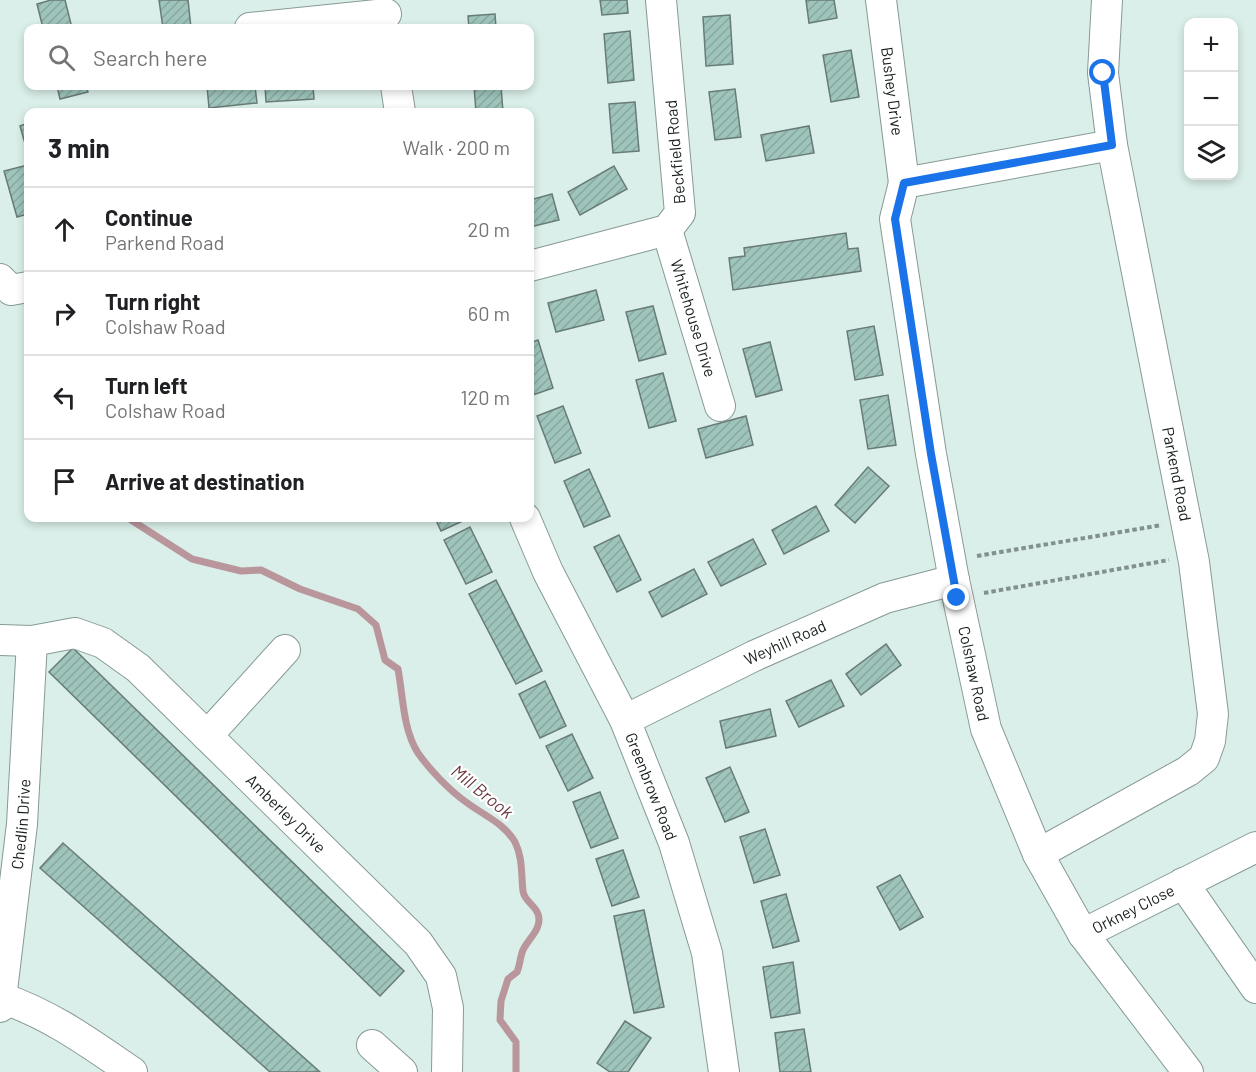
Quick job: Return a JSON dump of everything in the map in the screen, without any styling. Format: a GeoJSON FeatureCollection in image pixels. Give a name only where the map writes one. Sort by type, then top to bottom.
{"type":"FeatureCollection","features":[{"type":"Feature","properties":{"kind":"street","name":"Beckfield Road"},"geometry":{"type":"LineString","coordinates":[[661,0],[680,213],[667,230]]}},
{"type":"Feature","properties":{"kind":"street","name":"Bushey Drive"},"geometry":{"type":"LineString","coordinates":[[881,0],[904,183]]}},
{"type":"Feature","properties":{"kind":"street","name":"Parkend Road"},"geometry":{"type":"LineString","coordinates":[[1038,854],[1188,771],[1204,758],[1210,741],[1213,714],[1193,556],[1112,145],[1103,73],[1107,0]]}},
{"type":"Feature","properties":{"kind":"street"},"geometry":{"type":"LineString","coordinates":[[289,24],[386,14]]}},
{"type":"Feature","properties":{"kind":"street"},"geometry":{"type":"LineString","coordinates":[[397,90],[399,108]]}},
{"type":"Feature","properties":{"kind":"street"},"geometry":{"type":"LineString","coordinates":[[904,183],[1112,145]]}},
{"type":"Feature","properties":{"kind":"street","name":"Colshaw Road"},"geometry":{"type":"LineString","coordinates":[[904,183],[895,219],[954,580],[986,729],[1038,854],[1083,934],[1188,1072]]}},
{"type":"Feature","properties":{"kind":"street"},"geometry":{"type":"LineString","coordinates":[[534,265],[667,230]]}},
{"type":"Feature","properties":{"kind":"street","name":"Whitehouse Drive"},"geometry":{"type":"LineString","coordinates":[[667,230],[720,406]]}},
{"type":"Feature","properties":{"kind":"street"},"geometry":{"type":"LineString","coordinates":[[0,279],[11,290],[24,288]]}},
{"type":"Feature","properties":{"kind":"street","name":"Greenbrow Road"},"geometry":{"type":"LineString","coordinates":[[527,522],[548,572],[625,720],[674,843],[707,953],[724,1072]]}},
{"type":"Feature","properties":{"kind":"street","name":"Weyhill Road"},"geometry":{"type":"LineString","coordinates":[[625,720],[754,656],[885,598],[954,580]]}},
{"type":"Feature","properties":{"kind":"street","name":"Amberley Drive"},"geometry":{"type":"LineString","coordinates":[[0,640],[32,641],[75,633],[103,643],[138,668],[418,943],[441,976],[448,1008],[447,1072]]}},
{"type":"Feature","properties":{"kind":"street","name":"Chedlin Drive"},"geometry":{"type":"LineString","coordinates":[[1,1002],[10,846],[32,641]]}},
{"type":"Feature","properties":{"kind":"street"},"geometry":{"type":"LineString","coordinates":[[207,736],[285,650]]}},
{"type":"Feature","properties":{"kind":"street","name":"Orkney Close"},"geometry":{"type":"LineString","coordinates":[[1083,934],[1256,847]]}},
{"type":"Feature","properties":{"kind":"street","name":"Orkney Close"},"geometry":{"type":"LineString","coordinates":[[1183,883],[1256,988]]}},
{"type":"Feature","properties":{"kind":"street"},"geometry":{"type":"LineString","coordinates":[[1,1002],[37,1011],[60,1023],[132,1072]]}},
{"type":"Feature","properties":{"kind":"street"},"geometry":{"type":"LineString","coordinates":[[372,1045],[402,1072]]}},
{"type":"Feature","properties":{"kind":"path"},"geometry":{"type":"LineString","coordinates":[[954,580],[1186,521]]}},
{"type":"Feature","properties":{"kind":"path"},"geometry":{"type":"LineString","coordinates":[[954,580],[1193,556]]}},
{"type":"Feature","properties":{"kind":"building"},"geometry":{"type":"Polygon","coordinates":[[[51,0],[65,0],[71,24],[42,24],[37,4],[51,0]]]}},
{"type":"Feature","properties":{"kind":"building"},"geometry":{"type":"Polygon","coordinates":[[[159,0],[188,0],[191,24],[162,24],[159,0]]]}},
{"type":"Feature","properties":{"kind":"building"},"geometry":{"type":"Polygon","coordinates":[[[600,0],[627,0],[628,13],[602,15],[600,0]]]}},
{"type":"Feature","properties":{"kind":"building"},"geometry":{"type":"Polygon","coordinates":[[[806,0],[834,0],[837,18],[809,23],[806,0]]]}},
{"type":"Feature","properties":{"kind":"building"},"geometry":{"type":"Polygon","coordinates":[[[495,14],[496,24],[469,24],[468,16],[495,14]]]}},
{"type":"Feature","properties":{"kind":"building"},"geometry":{"type":"Polygon","coordinates":[[[730,15],[733,64],[706,66],[703,17],[730,15]]]}},
{"type":"Feature","properties":{"kind":"building"},"geometry":{"type":"Polygon","coordinates":[[[630,31],[634,80],[608,83],[604,34],[630,31]]]}},
{"type":"Feature","properties":{"kind":"building"},"geometry":{"type":"Polygon","coordinates":[[[851,50],[859,97],[831,102],[823,55],[851,50]]]}},
{"type":"Feature","properties":{"kind":"building"},"geometry":{"type":"Polygon","coordinates":[[[735,89],[741,137],[715,140],[709,92],[735,89]]]}},
{"type":"Feature","properties":{"kind":"building"},"geometry":{"type":"Polygon","coordinates":[[[58,90],[87,90],[88,92],[60,99],[58,90]]]}},
{"type":"Feature","properties":{"kind":"building"},"geometry":{"type":"Polygon","coordinates":[[[207,90],[255,90],[257,103],[209,108],[207,90]]]}},
{"type":"Feature","properties":{"kind":"building"},"geometry":{"type":"Polygon","coordinates":[[[265,90],[313,90],[314,99],[266,102],[265,90]]]}},
{"type":"Feature","properties":{"kind":"building"},"geometry":{"type":"Polygon","coordinates":[[[474,90],[501,90],[503,108],[476,108],[474,90]]]}},
{"type":"Feature","properties":{"kind":"building"},"geometry":{"type":"Polygon","coordinates":[[[635,102],[639,151],[613,153],[609,104],[635,102]]]}},
{"type":"Feature","properties":{"kind":"building"},"geometry":{"type":"Polygon","coordinates":[[[24,124],[24,140],[20,126],[24,124]]]}},
{"type":"Feature","properties":{"kind":"building"},"geometry":{"type":"Polygon","coordinates":[[[809,126],[814,153],[766,161],[761,135],[809,126]]]}},
{"type":"Feature","properties":{"kind":"building"},"geometry":{"type":"Polygon","coordinates":[[[24,166],[24,215],[17,217],[4,171],[24,166]]]}},
{"type":"Feature","properties":{"kind":"building"},"geometry":{"type":"Polygon","coordinates":[[[614,166],[627,189],[580,215],[568,192],[614,166]]]}},
{"type":"Feature","properties":{"kind":"building"},"geometry":{"type":"Polygon","coordinates":[[[552,194],[559,220],[534,226],[534,199],[552,194]]]}},
{"type":"Feature","properties":{"kind":"building"},"geometry":{"type":"Polygon","coordinates":[[[846,233],[848,249],[858,248],[861,271],[733,290],[729,258],[745,256],[744,248],[846,233]]]}},
{"type":"Feature","properties":{"kind":"building"},"geometry":{"type":"Polygon","coordinates":[[[596,290],[604,320],[556,332],[548,303],[596,290]]]}},
{"type":"Feature","properties":{"kind":"building"},"geometry":{"type":"Polygon","coordinates":[[[653,306],[666,354],[639,361],[626,312],[653,306]]]}},
{"type":"Feature","properties":{"kind":"building"},"geometry":{"type":"Polygon","coordinates":[[[874,326],[883,375],[855,380],[847,331],[874,326]]]}},
{"type":"Feature","properties":{"kind":"building"},"geometry":{"type":"Polygon","coordinates":[[[538,340],[553,388],[534,395],[534,342],[538,340]]]}},
{"type":"Feature","properties":{"kind":"building"},"geometry":{"type":"Polygon","coordinates":[[[770,342],[782,390],[756,397],[743,349],[770,342]]]}},
{"type":"Feature","properties":{"kind":"building"},"geometry":{"type":"Polygon","coordinates":[[[663,373],[676,421],[649,428],[636,380],[663,373]]]}},
{"type":"Feature","properties":{"kind":"building"},"geometry":{"type":"Polygon","coordinates":[[[888,395],[896,445],[868,449],[860,400],[888,395]]]}},
{"type":"Feature","properties":{"kind":"building"},"geometry":{"type":"Polygon","coordinates":[[[563,406],[581,453],[555,463],[537,416],[563,406]]]}},
{"type":"Feature","properties":{"kind":"building"},"geometry":{"type":"Polygon","coordinates":[[[746,416],[753,445],[706,458],[698,429],[746,416]]]}},
{"type":"Feature","properties":{"kind":"building"},"geometry":{"type":"Polygon","coordinates":[[[868,467],[889,486],[855,523],[835,505],[868,467]]]}},
{"type":"Feature","properties":{"kind":"building"},"geometry":{"type":"Polygon","coordinates":[[[589,469],[610,516],[584,527],[564,481],[589,469]]]}},
{"type":"Feature","properties":{"kind":"building"},"geometry":{"type":"Polygon","coordinates":[[[816,506],[829,531],[784,554],[772,530],[816,506]]]}},
{"type":"Feature","properties":{"kind":"building"},"geometry":{"type":"Polygon","coordinates":[[[437,522],[460,522],[441,531],[437,522]]]}},
{"type":"Feature","properties":{"kind":"building"},"geometry":{"type":"Polygon","coordinates":[[[470,527],[492,572],[466,584],[444,540],[470,527]]]}},
{"type":"Feature","properties":{"kind":"building"},"geometry":{"type":"Polygon","coordinates":[[[619,535],[641,580],[617,592],[594,547],[619,535]]]}},
{"type":"Feature","properties":{"kind":"building"},"geometry":{"type":"Polygon","coordinates":[[[753,539],[766,564],[721,586],[708,562],[753,539]]]}},
{"type":"Feature","properties":{"kind":"building"},"geometry":{"type":"Polygon","coordinates":[[[694,569],[707,594],[662,617],[649,592],[694,569]]]}},
{"type":"Feature","properties":{"kind":"building"},"geometry":{"type":"Polygon","coordinates":[[[496,580],[542,671],[516,684],[469,594],[496,580]]]}},
{"type":"Feature","properties":{"kind":"building"},"geometry":{"type":"Polygon","coordinates":[[[886,644],[901,665],[861,695],[846,674],[886,644]]]}},
{"type":"Feature","properties":{"kind":"building"},"geometry":{"type":"Polygon","coordinates":[[[73,648],[404,971],[380,996],[49,672],[73,648]]]}},
{"type":"Feature","properties":{"kind":"building"},"geometry":{"type":"Polygon","coordinates":[[[831,680],[844,706],[799,727],[786,701],[831,680]]]}},
{"type":"Feature","properties":{"kind":"building"},"geometry":{"type":"Polygon","coordinates":[[[545,681],[566,726],[540,738],[519,694],[545,681]]]}},
{"type":"Feature","properties":{"kind":"building"},"geometry":{"type":"Polygon","coordinates":[[[770,709],[776,736],[726,748],[720,721],[770,709]]]}},
{"type":"Feature","properties":{"kind":"building"},"geometry":{"type":"Polygon","coordinates":[[[572,734],[593,778],[568,791],[546,746],[572,734]]]}},
{"type":"Feature","properties":{"kind":"building"},"geometry":{"type":"Polygon","coordinates":[[[730,767],[749,812],[725,822],[706,778],[730,767]]]}},
{"type":"Feature","properties":{"kind":"building"},"geometry":{"type":"Polygon","coordinates":[[[600,792],[618,838],[591,848],[573,802],[600,792]]]}},
{"type":"Feature","properties":{"kind":"building"},"geometry":{"type":"Polygon","coordinates":[[[765,829],[780,875],[754,883],[740,837],[765,829]]]}},
{"type":"Feature","properties":{"kind":"building"},"geometry":{"type":"Polygon","coordinates":[[[63,843],[320,1072],[270,1072],[40,868],[63,843]]]}},
{"type":"Feature","properties":{"kind":"building"},"geometry":{"type":"Polygon","coordinates":[[[623,850],[639,897],[612,906],[596,859],[623,850]]]}},
{"type":"Feature","properties":{"kind":"building"},"geometry":{"type":"Polygon","coordinates":[[[900,875],[923,917],[900,930],[877,887],[900,875]]]}},
{"type":"Feature","properties":{"kind":"building"},"geometry":{"type":"Polygon","coordinates":[[[786,894],[799,941],[773,948],[761,901],[786,894]]]}},
{"type":"Feature","properties":{"kind":"building"},"geometry":{"type":"Polygon","coordinates":[[[644,910],[664,1007],[634,1013],[614,916],[644,910]]]}},
{"type":"Feature","properties":{"kind":"building"},"geometry":{"type":"Polygon","coordinates":[[[793,962],[800,1013],[771,1018],[763,967],[793,962]]]}},
{"type":"Feature","properties":{"kind":"building"},"geometry":{"type":"Polygon","coordinates":[[[625,1021],[651,1038],[628,1072],[610,1072],[597,1063],[625,1021]]]}},
{"type":"Feature","properties":{"kind":"building"},"geometry":{"type":"Polygon","coordinates":[[[804,1029],[811,1072],[780,1072],[775,1033],[804,1029]]]}},
{"type":"Feature","properties":{"kind":"waterway","name":"Mill Brook"},"geometry":{"type":"LineString","coordinates":[[134,522],[192,559],[241,571],[261,570],[300,589],[358,609],[376,625],[385,660],[398,669],[406,723],[418,753],[453,792],[505,830],[518,848],[524,894],[537,911],[539,919],[537,929],[523,950],[517,972],[508,979],[501,1001],[500,1020],[516,1042],[516,1072]]}},
{"type":"Feature","properties":{"kind":"route"},"geometry":{"type":"LineString","coordinates":[[957,598],[931,454],[895,219],[904,183],[1112,145],[1103,73]]}}]}
